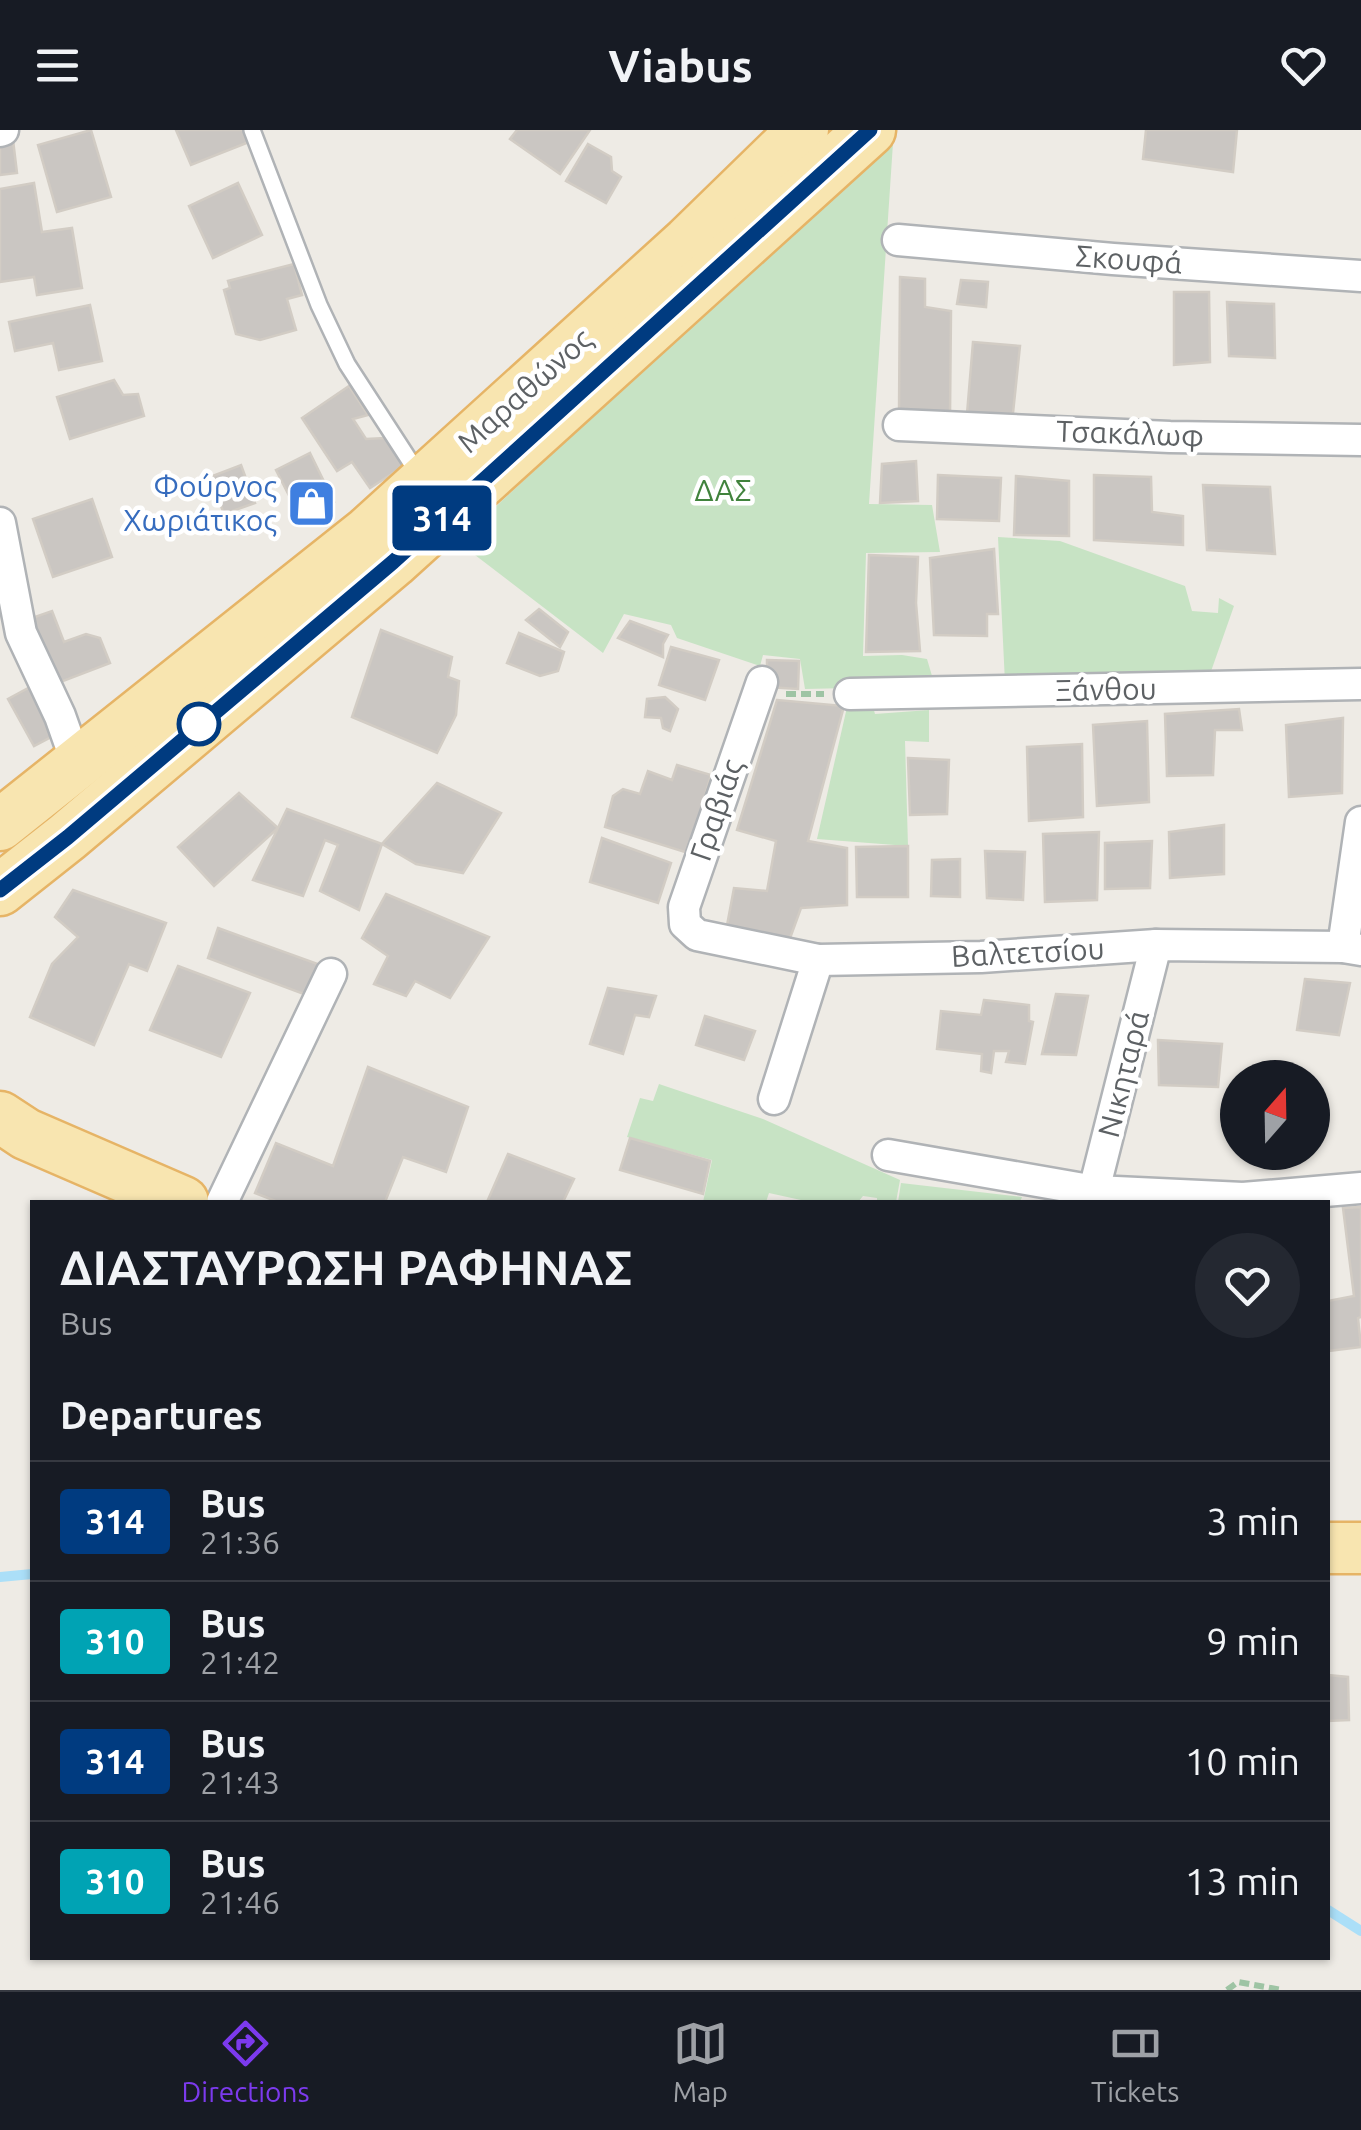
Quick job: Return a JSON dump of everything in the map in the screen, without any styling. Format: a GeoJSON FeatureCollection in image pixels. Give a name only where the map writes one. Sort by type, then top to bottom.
{"type":"FeatureCollection","features":[{"type":"Feature","properties":{"kind":"main road","name":"Μαραθώνος"},"geometry":{"type":"LineString","coordinates":[[0,825],[368,532],[688,242],[803,130]]}},
{"type":"Feature","properties":{"kind":"main road","name":"Μαραθώνος"},"geometry":{"type":"LineString","coordinates":[[0,890],[393,562],[870,130]]}},
{"type":"Feature","properties":{"kind":"main road"},"geometry":{"type":"LineString","coordinates":[[9,1127],[178,1200]]}},
{"type":"Feature","properties":{"kind":"main road"},"geometry":{"type":"LineString","coordinates":[[1330,1548],[1361,1548]]}},
{"type":"Feature","properties":{"kind":"street","name":"Σκουφά"},"geometry":{"type":"LineString","coordinates":[[898,240],[1361,276]]}},
{"type":"Feature","properties":{"kind":"street","name":"Τσακάλωφ"},"geometry":{"type":"LineString","coordinates":[[900,425],[1170,437],[1361,440]]}},
{"type":"Feature","properties":{"kind":"street"},"geometry":{"type":"LineString","coordinates":[[0,523],[21,633],[60,716],[77,764]]}},
{"type":"Feature","properties":{"kind":"street","name":"Ξάνθου"},"geometry":{"type":"LineString","coordinates":[[850,694],[1361,684]]}},
{"type":"Feature","properties":{"kind":"street","name":"Γραβιάς"},"geometry":{"type":"LineString","coordinates":[[697,935],[685,924],[684,906],[760,688]]}},
{"type":"Feature","properties":{"kind":"street"},"geometry":{"type":"LineString","coordinates":[[1352,948],[1361,822]]}},
{"type":"Feature","properties":{"kind":"street","name":"Βαλτετσίου"},"geometry":{"type":"LineString","coordinates":[[697,935],[818,960],[981,958],[1156,945],[1352,948]]}},
{"type":"Feature","properties":{"kind":"street","name":"Νικηταρά"},"geometry":{"type":"LineString","coordinates":[[1093,1196],[1156,945]]}},
{"type":"Feature","properties":{"kind":"street"},"geometry":{"type":"LineString","coordinates":[[774,1099],[818,960]]}},
{"type":"Feature","properties":{"kind":"street"},"geometry":{"type":"LineString","coordinates":[[223,1200],[331,974]]}},
{"type":"Feature","properties":{"kind":"street"},"geometry":{"type":"LineString","coordinates":[[888,1156],[1093,1196],[1243,1198],[1361,1188]]}},
{"type":"Feature","properties":{"kind":"lane"},"geometry":{"type":"LineString","coordinates":[[252,130],[319,305],[347,364],[424,482]]}},
{"type":"Feature","properties":{"kind":"path"},"geometry":{"type":"LineString","coordinates":[[760,688],[850,694]]}},
{"type":"Feature","properties":{"kind":"path"},"geometry":{"type":"LineString","coordinates":[[1227,1990],[1238,1982],[1282,1990]]}},
{"type":"Feature","properties":{"kind":"green space","name":"ΔΑΣ"},"geometry":{"type":"Polygon","coordinates":[[[893,143],[869,504],[932,505],[940,552],[866,553],[863,656],[927,659],[935,686],[805,689],[800,659],[763,655],[760,666],[677,638],[671,625],[624,614],[603,653],[458,542],[629,382],[893,143]]]}},
{"type":"Feature","properties":{"kind":"green space"},"geometry":{"type":"Polygon","coordinates":[[[998,537],[1060,541],[1185,586],[1192,611],[1218,613],[1219,598],[1234,606],[1209,677],[1005,683],[998,537]]]}},
{"type":"Feature","properties":{"kind":"green space"},"geometry":{"type":"Polygon","coordinates":[[[850,694],[869,694],[875,714],[929,710],[929,742],[905,741],[908,846],[817,839],[850,694]]]}},
{"type":"Feature","properties":{"kind":"green space"},"geometry":{"type":"Polygon","coordinates":[[[659,1084],[763,1119],[900,1180],[896,1200],[863,1196],[860,1200],[801,1200],[769,1193],[767,1200],[703,1200],[712,1160],[627,1137],[640,1098],[653,1101],[659,1084]]]}},
{"type":"Feature","properties":{"kind":"green space"},"geometry":{"type":"Polygon","coordinates":[[[901,1183],[1022,1197],[1021,1200],[898,1200],[901,1183]]]}},
{"type":"Feature","properties":{"kind":"building"},"geometry":{"type":"Polygon","coordinates":[[[91,130],[111,197],[57,212],[38,145],[91,130]]]}},
{"type":"Feature","properties":{"kind":"building"},"geometry":{"type":"Polygon","coordinates":[[[176,130],[244,130],[249,142],[191,165],[176,130]]]}},
{"type":"Feature","properties":{"kind":"building"},"geometry":{"type":"Polygon","coordinates":[[[517,130],[590,130],[560,174],[510,139],[517,130]]]}},
{"type":"Feature","properties":{"kind":"building"},"geometry":{"type":"Polygon","coordinates":[[[1146,130],[1237,130],[1233,172],[1143,159],[1146,130]]]}},
{"type":"Feature","properties":{"kind":"building"},"geometry":{"type":"Polygon","coordinates":[[[13,140],[17,173],[0,175],[0,141],[13,140]]]}},
{"type":"Feature","properties":{"kind":"building"},"geometry":{"type":"Polygon","coordinates":[[[588,144],[611,157],[612,171],[621,177],[606,203],[566,181],[588,144]]]}},
{"type":"Feature","properties":{"kind":"building"},"geometry":{"type":"Polygon","coordinates":[[[34,183],[42,232],[72,228],[82,288],[37,295],[34,277],[0,282],[0,189],[34,183]]]}},
{"type":"Feature","properties":{"kind":"building"},"geometry":{"type":"Polygon","coordinates":[[[238,183],[262,235],[213,258],[189,206],[238,183]]]}},
{"type":"Feature","properties":{"kind":"building"},"geometry":{"type":"Polygon","coordinates":[[[294,264],[302,295],[287,299],[296,330],[260,340],[236,334],[224,290],[230,288],[228,281],[294,264]]]}},
{"type":"Feature","properties":{"kind":"building"},"geometry":{"type":"Polygon","coordinates":[[[900,277],[925,279],[925,307],[951,311],[950,416],[899,414],[900,277]]]}},
{"type":"Feature","properties":{"kind":"building"},"geometry":{"type":"Polygon","coordinates":[[[961,280],[988,282],[986,307],[957,304],[961,280]]]}},
{"type":"Feature","properties":{"kind":"building"},"geometry":{"type":"Polygon","coordinates":[[[1174,292],[1209,292],[1210,362],[1174,365],[1174,292]]]}},
{"type":"Feature","properties":{"kind":"building"},"geometry":{"type":"Polygon","coordinates":[[[1227,302],[1274,304],[1275,358],[1229,356],[1227,302]]]}},
{"type":"Feature","properties":{"kind":"building"},"geometry":{"type":"Polygon","coordinates":[[[90,305],[102,361],[59,370],[53,343],[15,351],[9,322],[90,305]]]}},
{"type":"Feature","properties":{"kind":"building"},"geometry":{"type":"Polygon","coordinates":[[[973,342],[1020,346],[1013,413],[967,414],[973,342]]]}},
{"type":"Feature","properties":{"kind":"building"},"geometry":{"type":"Polygon","coordinates":[[[114,380],[123,395],[138,394],[144,416],[70,439],[57,397],[114,380]]]}},
{"type":"Feature","properties":{"kind":"building"},"geometry":{"type":"Polygon","coordinates":[[[349,386],[368,415],[353,419],[366,439],[385,438],[404,466],[370,488],[352,462],[337,471],[302,418],[349,386]]]}},
{"type":"Feature","properties":{"kind":"building"},"geometry":{"type":"Polygon","coordinates":[[[310,453],[334,502],[301,519],[276,470],[310,453]]]}},
{"type":"Feature","properties":{"kind":"building"},"geometry":{"type":"Polygon","coordinates":[[[916,461],[918,501],[880,503],[882,464],[916,461]]]}},
{"type":"Feature","properties":{"kind":"building"},"geometry":{"type":"Polygon","coordinates":[[[241,465],[255,503],[224,514],[210,477],[241,465]]]}},
{"type":"Feature","properties":{"kind":"building"},"geometry":{"type":"Polygon","coordinates":[[[938,475],[1001,478],[999,521],[937,519],[938,475]]]}},
{"type":"Feature","properties":{"kind":"building"},"geometry":{"type":"Polygon","coordinates":[[[1094,475],[1151,477],[1152,512],[1183,516],[1183,545],[1094,540],[1094,475]]]}},
{"type":"Feature","properties":{"kind":"building"},"geometry":{"type":"Polygon","coordinates":[[[1016,476],[1069,481],[1069,536],[1014,535],[1016,476]]]}},
{"type":"Feature","properties":{"kind":"building"},"geometry":{"type":"Polygon","coordinates":[[[1203,485],[1270,487],[1275,554],[1207,550],[1203,485]]]}},
{"type":"Feature","properties":{"kind":"building"},"geometry":{"type":"Polygon","coordinates":[[[92,499],[112,557],[53,577],[33,519],[92,499]]]}},
{"type":"Feature","properties":{"kind":"building"},"geometry":{"type":"Polygon","coordinates":[[[994,549],[998,614],[987,614],[987,636],[934,635],[930,558],[994,549]]]}},
{"type":"Feature","properties":{"kind":"building"},"geometry":{"type":"Polygon","coordinates":[[[869,555],[918,557],[920,651],[866,652],[869,555]]]}},
{"type":"Feature","properties":{"kind":"building"},"geometry":{"type":"Polygon","coordinates":[[[539,609],[568,632],[560,647],[526,620],[539,609]]]}},
{"type":"Feature","properties":{"kind":"building"},"geometry":{"type":"Polygon","coordinates":[[[52,611],[64,642],[86,634],[100,638],[110,663],[58,683],[32,618],[52,611]]]}},
{"type":"Feature","properties":{"kind":"building"},"geometry":{"type":"Polygon","coordinates":[[[630,621],[668,635],[663,657],[618,638],[630,621]]]}},
{"type":"Feature","properties":{"kind":"building"},"geometry":{"type":"Polygon","coordinates":[[[381,630],[452,657],[448,677],[459,681],[456,715],[437,753],[352,717],[381,630]]]}},
{"type":"Feature","properties":{"kind":"building"},"geometry":{"type":"Polygon","coordinates":[[[519,633],[564,652],[558,671],[540,676],[507,663],[519,633]]]}},
{"type":"Feature","properties":{"kind":"building"},"geometry":{"type":"Polygon","coordinates":[[[671,647],[719,660],[705,700],[659,685],[671,647]]]}},
{"type":"Feature","properties":{"kind":"building"},"geometry":{"type":"Polygon","coordinates":[[[767,660],[799,661],[798,689],[767,687],[767,660]]]}},
{"type":"Feature","properties":{"kind":"building"},"geometry":{"type":"Polygon","coordinates":[[[32,686],[57,734],[34,746],[8,699],[32,686]]]}},
{"type":"Feature","properties":{"kind":"building"},"geometry":{"type":"Polygon","coordinates":[[[665,697],[678,709],[670,731],[663,728],[661,718],[645,717],[647,699],[665,697]]]}},
{"type":"Feature","properties":{"kind":"building"},"geometry":{"type":"Polygon","coordinates":[[[777,700],[844,706],[808,841],[847,848],[847,905],[801,908],[785,952],[725,936],[734,888],[767,891],[776,841],[737,830],[777,700]]]}},
{"type":"Feature","properties":{"kind":"building"},"geometry":{"type":"Polygon","coordinates":[[[1239,709],[1242,730],[1215,730],[1213,775],[1167,776],[1165,714],[1239,709]]]}},
{"type":"Feature","properties":{"kind":"building"},"geometry":{"type":"Polygon","coordinates":[[[1343,718],[1342,793],[1289,797],[1286,725],[1343,718]]]}},
{"type":"Feature","properties":{"kind":"building"},"geometry":{"type":"Polygon","coordinates":[[[1147,721],[1149,802],[1097,806],[1093,725],[1147,721]]]}},
{"type":"Feature","properties":{"kind":"building"},"geometry":{"type":"Polygon","coordinates":[[[1082,744],[1083,817],[1029,821],[1027,747],[1082,744]]]}},
{"type":"Feature","properties":{"kind":"building"},"geometry":{"type":"Polygon","coordinates":[[[908,758],[949,760],[947,814],[910,815],[908,758]]]}},
{"type":"Feature","properties":{"kind":"building"},"geometry":{"type":"Polygon","coordinates":[[[677,765],[711,775],[688,853],[605,827],[613,796],[623,789],[640,794],[648,771],[672,780],[677,765]]]}},
{"type":"Feature","properties":{"kind":"building"},"geometry":{"type":"Polygon","coordinates":[[[437,783],[501,813],[463,873],[416,864],[382,844],[437,783]]]}},
{"type":"Feature","properties":{"kind":"building"},"geometry":{"type":"Polygon","coordinates":[[[239,793],[278,828],[214,886],[178,847],[239,793]]]}},
{"type":"Feature","properties":{"kind":"building"},"geometry":{"type":"Polygon","coordinates":[[[287,809],[382,844],[359,910],[320,891],[338,845],[325,840],[303,896],[253,880],[287,809]]]}},
{"type":"Feature","properties":{"kind":"building"},"geometry":{"type":"Polygon","coordinates":[[[1224,825],[1224,874],[1170,878],[1169,832],[1224,825]]]}},
{"type":"Feature","properties":{"kind":"building"},"geometry":{"type":"Polygon","coordinates":[[[1099,832],[1097,900],[1045,902],[1043,834],[1099,832]]]}},
{"type":"Feature","properties":{"kind":"building"},"geometry":{"type":"Polygon","coordinates":[[[602,838],[671,863],[658,903],[590,882],[602,838]]]}},
{"type":"Feature","properties":{"kind":"building"},"geometry":{"type":"Polygon","coordinates":[[[1152,841],[1150,888],[1105,889],[1105,843],[1152,841]]]}},
{"type":"Feature","properties":{"kind":"building"},"geometry":{"type":"Polygon","coordinates":[[[908,846],[908,897],[857,897],[856,847],[908,846]]]}},
{"type":"Feature","properties":{"kind":"building"},"geometry":{"type":"Polygon","coordinates":[[[985,851],[1025,852],[1023,900],[987,898],[985,851]]]}},
{"type":"Feature","properties":{"kind":"building"},"geometry":{"type":"Polygon","coordinates":[[[960,859],[960,897],[931,896],[932,860],[960,859]]]}},
{"type":"Feature","properties":{"kind":"building"},"geometry":{"type":"Polygon","coordinates":[[[73,890],[166,923],[147,971],[129,964],[94,1045],[30,1017],[52,964],[78,937],[55,917],[73,890]]]}},
{"type":"Feature","properties":{"kind":"building"},"geometry":{"type":"Polygon","coordinates":[[[386,894],[489,937],[450,998],[415,981],[406,996],[374,984],[388,956],[362,938],[386,894]]]}},
{"type":"Feature","properties":{"kind":"building"},"geometry":{"type":"Polygon","coordinates":[[[218,928],[323,966],[309,996],[208,958],[218,928]]]}},
{"type":"Feature","properties":{"kind":"building"},"geometry":{"type":"Polygon","coordinates":[[[178,966],[250,993],[221,1057],[150,1030],[178,966]]]}},
{"type":"Feature","properties":{"kind":"building"},"geometry":{"type":"Polygon","coordinates":[[[1305,979],[1350,983],[1339,1035],[1297,1030],[1305,979]]]}},
{"type":"Feature","properties":{"kind":"building"},"geometry":{"type":"Polygon","coordinates":[[[608,988],[656,996],[649,1017],[635,1015],[623,1054],[590,1044],[608,988]]]}},
{"type":"Feature","properties":{"kind":"building"},"geometry":{"type":"Polygon","coordinates":[[[1056,994],[1088,996],[1076,1055],[1042,1054],[1056,994]]]}},
{"type":"Feature","properties":{"kind":"building"},"geometry":{"type":"Polygon","coordinates":[[[984,1000],[1029,1005],[1029,1021],[1033,1022],[1025,1064],[1006,1062],[1009,1051],[994,1051],[991,1073],[981,1071],[982,1054],[937,1049],[941,1011],[981,1015],[984,1000]]]}},
{"type":"Feature","properties":{"kind":"building"},"geometry":{"type":"Polygon","coordinates":[[[705,1016],[755,1031],[744,1060],[696,1045],[705,1016]]]}},
{"type":"Feature","properties":{"kind":"building"},"geometry":{"type":"Polygon","coordinates":[[[1158,1040],[1222,1044],[1218,1087],[1159,1085],[1158,1040]]]}},
{"type":"Feature","properties":{"kind":"building"},"geometry":{"type":"Polygon","coordinates":[[[368,1067],[468,1107],[446,1172],[403,1157],[386,1200],[273,1200],[255,1193],[276,1143],[333,1166],[368,1067]]]}},
{"type":"Feature","properties":{"kind":"building"},"geometry":{"type":"Polygon","coordinates":[[[630,1138],[710,1161],[703,1194],[620,1170],[630,1138]]]}},
{"type":"Feature","properties":{"kind":"building"},"geometry":{"type":"Polygon","coordinates":[[[508,1154],[574,1179],[564,1200],[488,1200],[508,1154]]]}},
{"type":"Feature","properties":{"kind":"building"},"geometry":{"type":"Polygon","coordinates":[[[1361,1207],[1361,1347],[1330,1351],[1330,1301],[1354,1296],[1343,1208],[1361,1207]]]}},
{"type":"Feature","properties":{"kind":"building"},"geometry":{"type":"Polygon","coordinates":[[[1330,1675],[1348,1677],[1349,1720],[1330,1721],[1330,1675]]]}},
{"type":"Feature","properties":{"kind":"waterway"},"geometry":{"type":"LineString","coordinates":[[0,1577],[30,1574]]}},
{"type":"Feature","properties":{"kind":"waterway"},"geometry":{"type":"LineString","coordinates":[[1330,1911],[1361,1931]]}},
{"type":"Feature","properties":{"kind":"bus line","name":"314"},"geometry":{"type":"LineString","coordinates":[[0,890],[393,562],[870,130]]}},
{"type":"Feature","properties":{"kind":"place","name":"Φούρνος Χωριάτικος"},"geometry":{"type":"Point","coordinates":[312,504]}}]}
